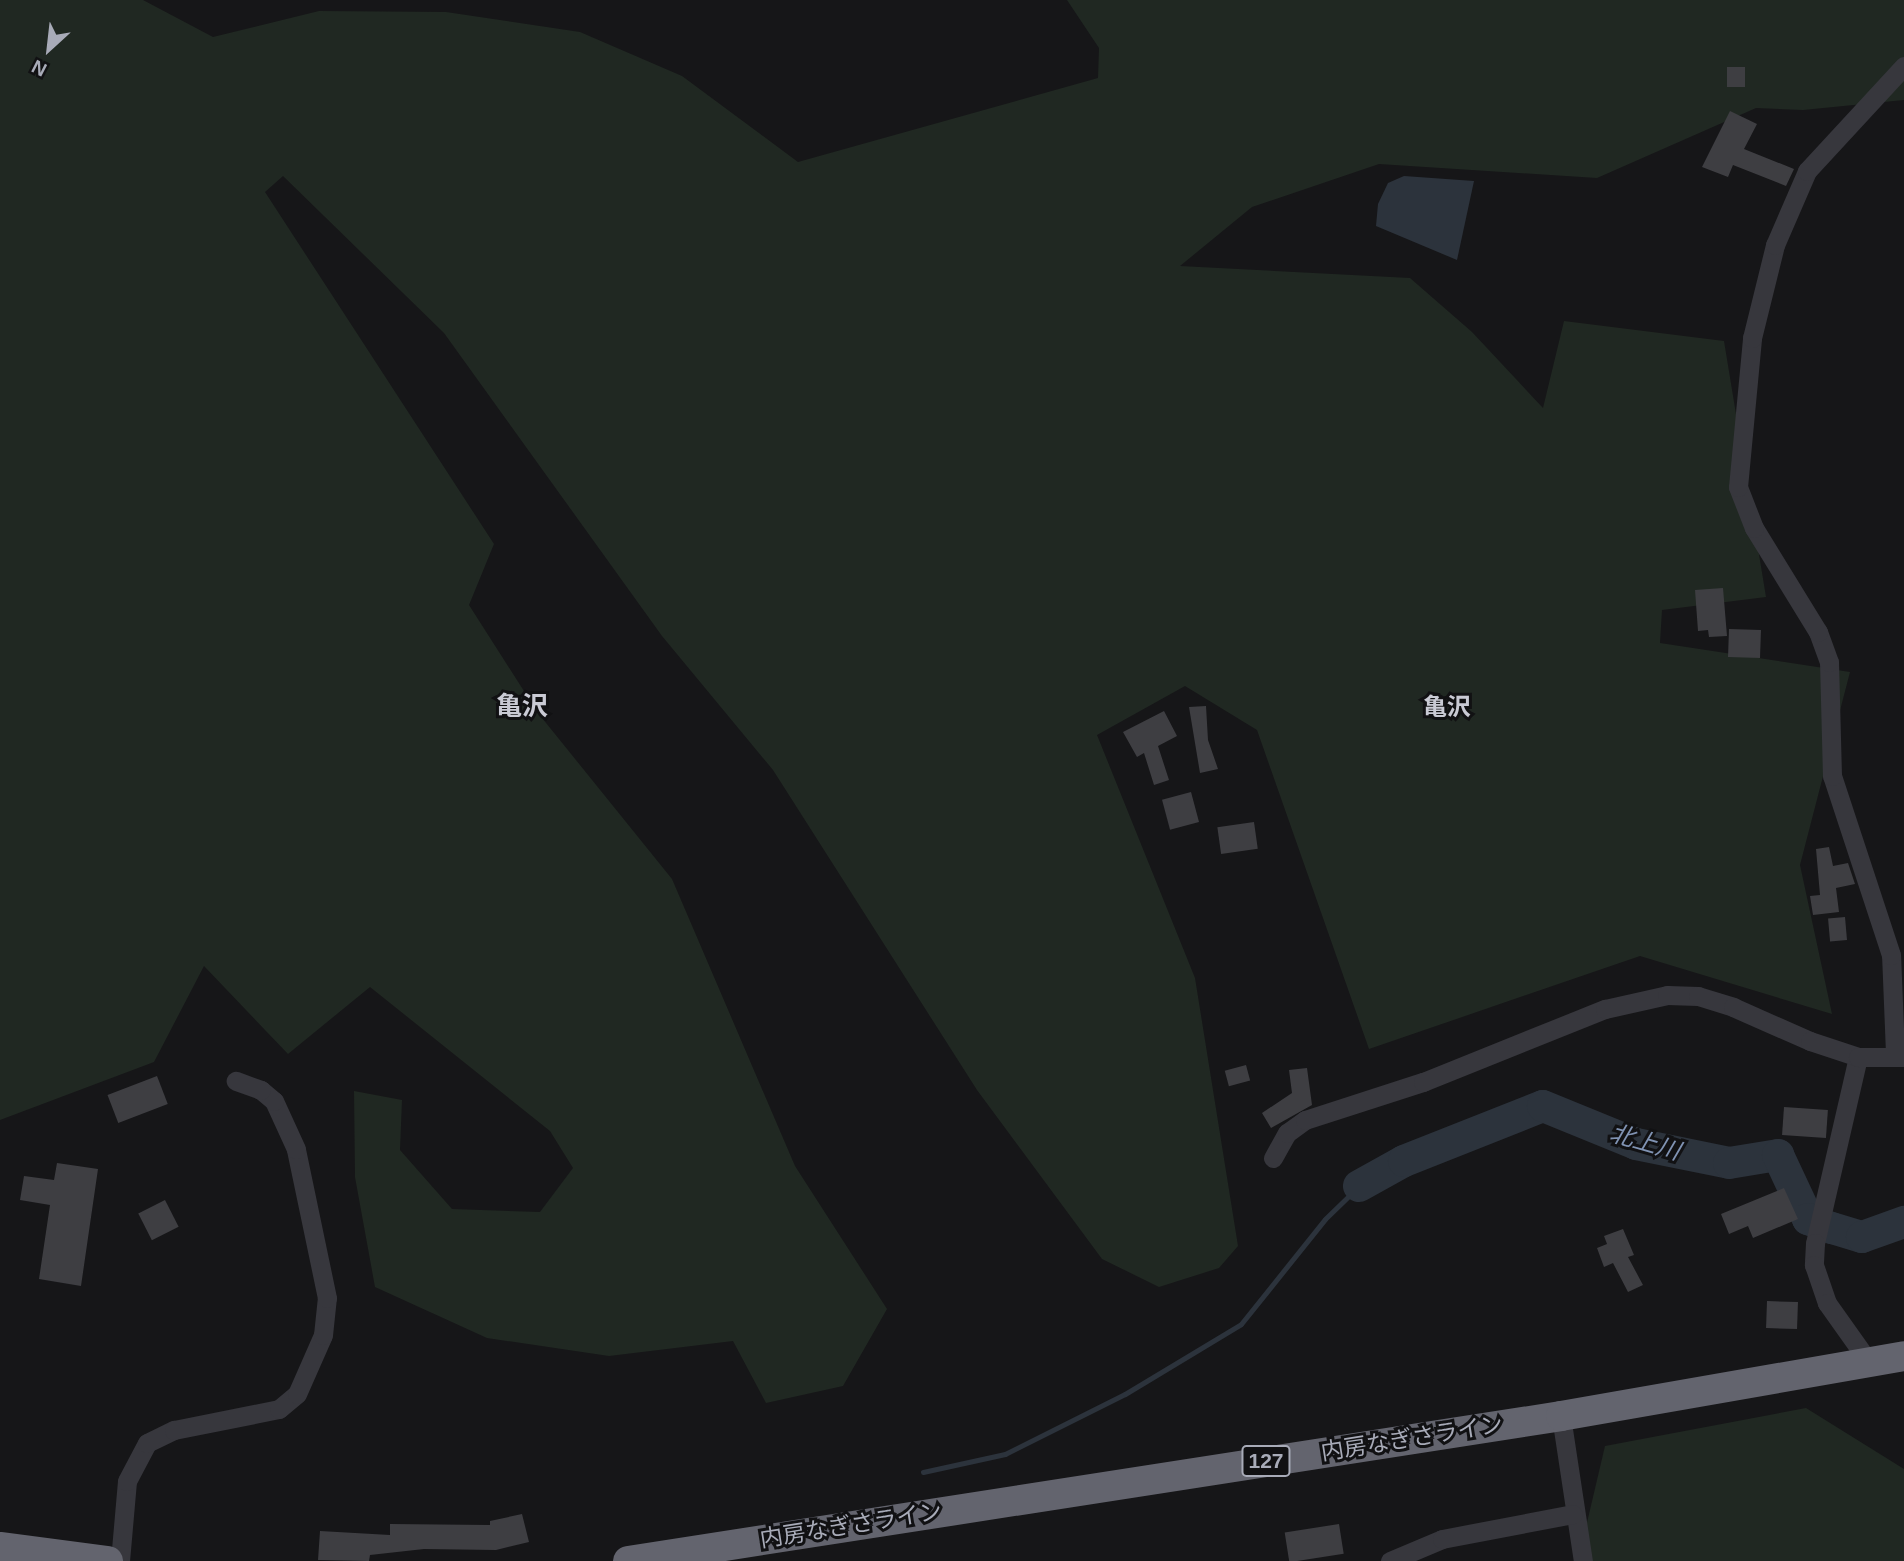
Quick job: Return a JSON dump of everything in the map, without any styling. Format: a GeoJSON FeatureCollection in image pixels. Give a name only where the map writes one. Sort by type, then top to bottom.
{"type":"FeatureCollection","features":[{"type":"Feature","properties":{"kind":"highway","name":"内房なぎさライン"},"geometry":{"type":"LineString","coordinates":[[628,1561],[1561,1416],[1904,1356]]}},
{"type":"Feature","properties":{"kind":"highway"},"geometry":{"type":"LineString","coordinates":[[0,1547],[108,1561]]}},
{"type":"Feature","properties":{"kind":"street"},"geometry":{"type":"LineString","coordinates":[[1273,1158],[1287,1133],[1305,1120],[1423,1082],[1605,1009],[1667,995],[1698,996],[1734,1007],[1810,1041],[1858,1056],[1899,1055],[1891,956],[1832,776],[1829,662],[1818,632],[1754,528],[1738,486],[1752,338],[1775,245],[1807,171],[1904,66]]}},
{"type":"Feature","properties":{"kind":"street"},"geometry":{"type":"LineString","coordinates":[[1858,1056],[1815,1243],[1814,1265],[1828,1303],[1868,1362]]}},
{"type":"Feature","properties":{"kind":"street"},"geometry":{"type":"LineString","coordinates":[[120,1561],[127,1481],[147,1443],[174,1430],[279,1409],[297,1394],[323,1335],[327,1298],[296,1149],[274,1101],[261,1090],[236,1081]]}},
{"type":"Feature","properties":{"kind":"street"},"geometry":{"type":"LineString","coordinates":[[1561,1416],[1573,1514],[1583,1561]]}},
{"type":"Feature","properties":{"kind":"street"},"geometry":{"type":"LineString","coordinates":[[1390,1561],[1442,1539],[1573,1514]]}},
{"type":"Feature","properties":{"kind":"shaded area"},"geometry":{"type":"Polygon","coordinates":[[[0,0],[143,0],[213,37],[319,11],[446,12],[580,32],[682,76],[798,162],[1098,78],[1099,48],[1067,0],[1904,0],[1904,100],[1803,110],[1756,108],[1597,178],[1379,164],[1252,207],[1180,266],[1410,278],[1472,332],[1543,408],[1564,321],[1724,341],[1766,597],[1662,610],[1660,643],[1850,672],[1800,865],[1832,1014],[1640,956],[1369,1049],[1257,730],[1185,686],[1097,735],[1195,978],[1238,1246],[1219,1268],[1159,1287],[1102,1259],[977,1090],[773,770],[662,636],[444,333],[283,176],[265,192],[494,544],[469,605],[538,713],[672,879],[795,1166],[887,1309],[843,1386],[766,1403],[733,1341],[609,1356],[487,1338],[375,1287],[355,1177],[354,1091],[402,1100],[400,1150],[452,1209],[540,1212],[573,1168],[550,1131],[370,987],[288,1054],[204,966],[154,1062],[0,1120],[0,0]]]}},
{"type":"Feature","properties":{"kind":"shaded area"},"geometry":{"type":"Polygon","coordinates":[[[1404,176],[1474,181],[1457,260],[1376,226],[1378,204],[1388,183],[1404,176]]]}},
{"type":"Feature","properties":{"kind":"shaded area"},"geometry":{"type":"Polygon","coordinates":[[[1806,1408],[1904,1469],[1904,1561],[1578,1561],[1605,1446],[1806,1408]]]}},
{"type":"Feature","properties":{"kind":"building"},"geometry":{"type":"Polygon","coordinates":[[[1727,67],[1745,67],[1745,87],[1727,87],[1727,67]]]}},
{"type":"Feature","properties":{"kind":"building"},"geometry":{"type":"Polygon","coordinates":[[[1730,111],[1757,124],[1744,149],[1794,169],[1786,186],[1733,165],[1728,177],[1702,167],[1730,111]]]}},
{"type":"Feature","properties":{"kind":"building"},"geometry":{"type":"Polygon","coordinates":[[[1723,588],[1727,636],[1709,637],[1708,630],[1698,631],[1695,590],[1723,588]]]}},
{"type":"Feature","properties":{"kind":"building"},"geometry":{"type":"Polygon","coordinates":[[[1729,629],[1761,630],[1760,658],[1728,657],[1729,629]]]}},
{"type":"Feature","properties":{"kind":"building"},"geometry":{"type":"Polygon","coordinates":[[[1206,706],[1208,740],[1218,769],[1200,773],[1189,707],[1206,706]]]}},
{"type":"Feature","properties":{"kind":"building"},"geometry":{"type":"Polygon","coordinates":[[[1164,711],[1177,736],[1158,746],[1169,780],[1154,785],[1144,753],[1137,757],[1123,732],[1164,711]]]}},
{"type":"Feature","properties":{"kind":"building"},"geometry":{"type":"Polygon","coordinates":[[[1191,792],[1199,822],[1170,830],[1162,800],[1191,792]]]}},
{"type":"Feature","properties":{"kind":"building"},"geometry":{"type":"Polygon","coordinates":[[[1254,822],[1258,849],[1221,854],[1217,827],[1254,822]]]}},
{"type":"Feature","properties":{"kind":"building"},"geometry":{"type":"Polygon","coordinates":[[[1829,847],[1833,866],[1848,863],[1855,884],[1836,888],[1839,912],[1813,915],[1810,896],[1820,895],[1816,849],[1829,847]]]}},
{"type":"Feature","properties":{"kind":"building"},"geometry":{"type":"Polygon","coordinates":[[[1845,917],[1847,940],[1830,941],[1828,918],[1845,917]]]}},
{"type":"Feature","properties":{"kind":"building"},"geometry":{"type":"Polygon","coordinates":[[[1246,1065],[1250,1080],[1229,1086],[1225,1071],[1246,1065]]]}},
{"type":"Feature","properties":{"kind":"building"},"geometry":{"type":"Polygon","coordinates":[[[1307,1068],[1312,1105],[1271,1128],[1262,1113],[1292,1093],[1289,1070],[1307,1068]]]}},
{"type":"Feature","properties":{"kind":"building"},"geometry":{"type":"Polygon","coordinates":[[[157,1076],[168,1104],[118,1123],[108,1095],[157,1076]]]}},
{"type":"Feature","properties":{"kind":"building"},"geometry":{"type":"Polygon","coordinates":[[[1784,1107],[1828,1110],[1826,1138],[1782,1135],[1784,1107]]]}},
{"type":"Feature","properties":{"kind":"building"},"geometry":{"type":"Polygon","coordinates":[[[57,1163],[98,1169],[81,1286],[39,1279],[50,1205],[20,1200],[24,1176],[54,1180],[57,1163]]]}},
{"type":"Feature","properties":{"kind":"building"},"geometry":{"type":"Polygon","coordinates":[[[1784,1188],[1798,1219],[1753,1238],[1748,1226],[1729,1234],[1721,1214],[1784,1188]]]}},
{"type":"Feature","properties":{"kind":"building"},"geometry":{"type":"Polygon","coordinates":[[[165,1200],[179,1227],[152,1240],[138,1214],[165,1200]]]}},
{"type":"Feature","properties":{"kind":"building"},"geometry":{"type":"Polygon","coordinates":[[[1623,1229],[1634,1255],[1628,1257],[1643,1285],[1628,1292],[1613,1263],[1604,1267],[1597,1248],[1607,1244],[1604,1236],[1623,1229]]]}},
{"type":"Feature","properties":{"kind":"building"},"geometry":{"type":"Polygon","coordinates":[[[1767,1301],[1798,1302],[1797,1329],[1766,1328],[1767,1301]]]}},
{"type":"Feature","properties":{"kind":"building"},"geometry":{"type":"Polygon","coordinates":[[[522,1514],[529,1542],[496,1550],[424,1549],[370,1555],[369,1561],[318,1560],[320,1531],[390,1535],[390,1524],[490,1525],[490,1521],[522,1514]]]}},
{"type":"Feature","properties":{"kind":"building"},"geometry":{"type":"Polygon","coordinates":[[[1339,1524],[1344,1554],[1289,1561],[1285,1533],[1339,1524]]]}},
{"type":"Feature","properties":{"kind":"waterway","name":"北上川"},"geometry":{"type":"LineString","coordinates":[[1359,1186],[1404,1161],[1543,1106],[1636,1144],[1729,1163],[1778,1155],[1808,1219],[1832,1228],[1862,1237],[1904,1222]]}},
{"type":"Feature","properties":{"kind":"waterway"},"geometry":{"type":"LineString","coordinates":[[923,1472],[1005,1454],[1125,1394],[1241,1324],[1325,1219],[1359,1186]]}},
{"type":"Feature","properties":{"kind":"district","name":"亀沢"},"geometry":{"type":"Point","coordinates":[522,707]}},
{"type":"Feature","properties":{"kind":"district","name":"亀沢"},"geometry":{"type":"Point","coordinates":[1447,707]}}]}
